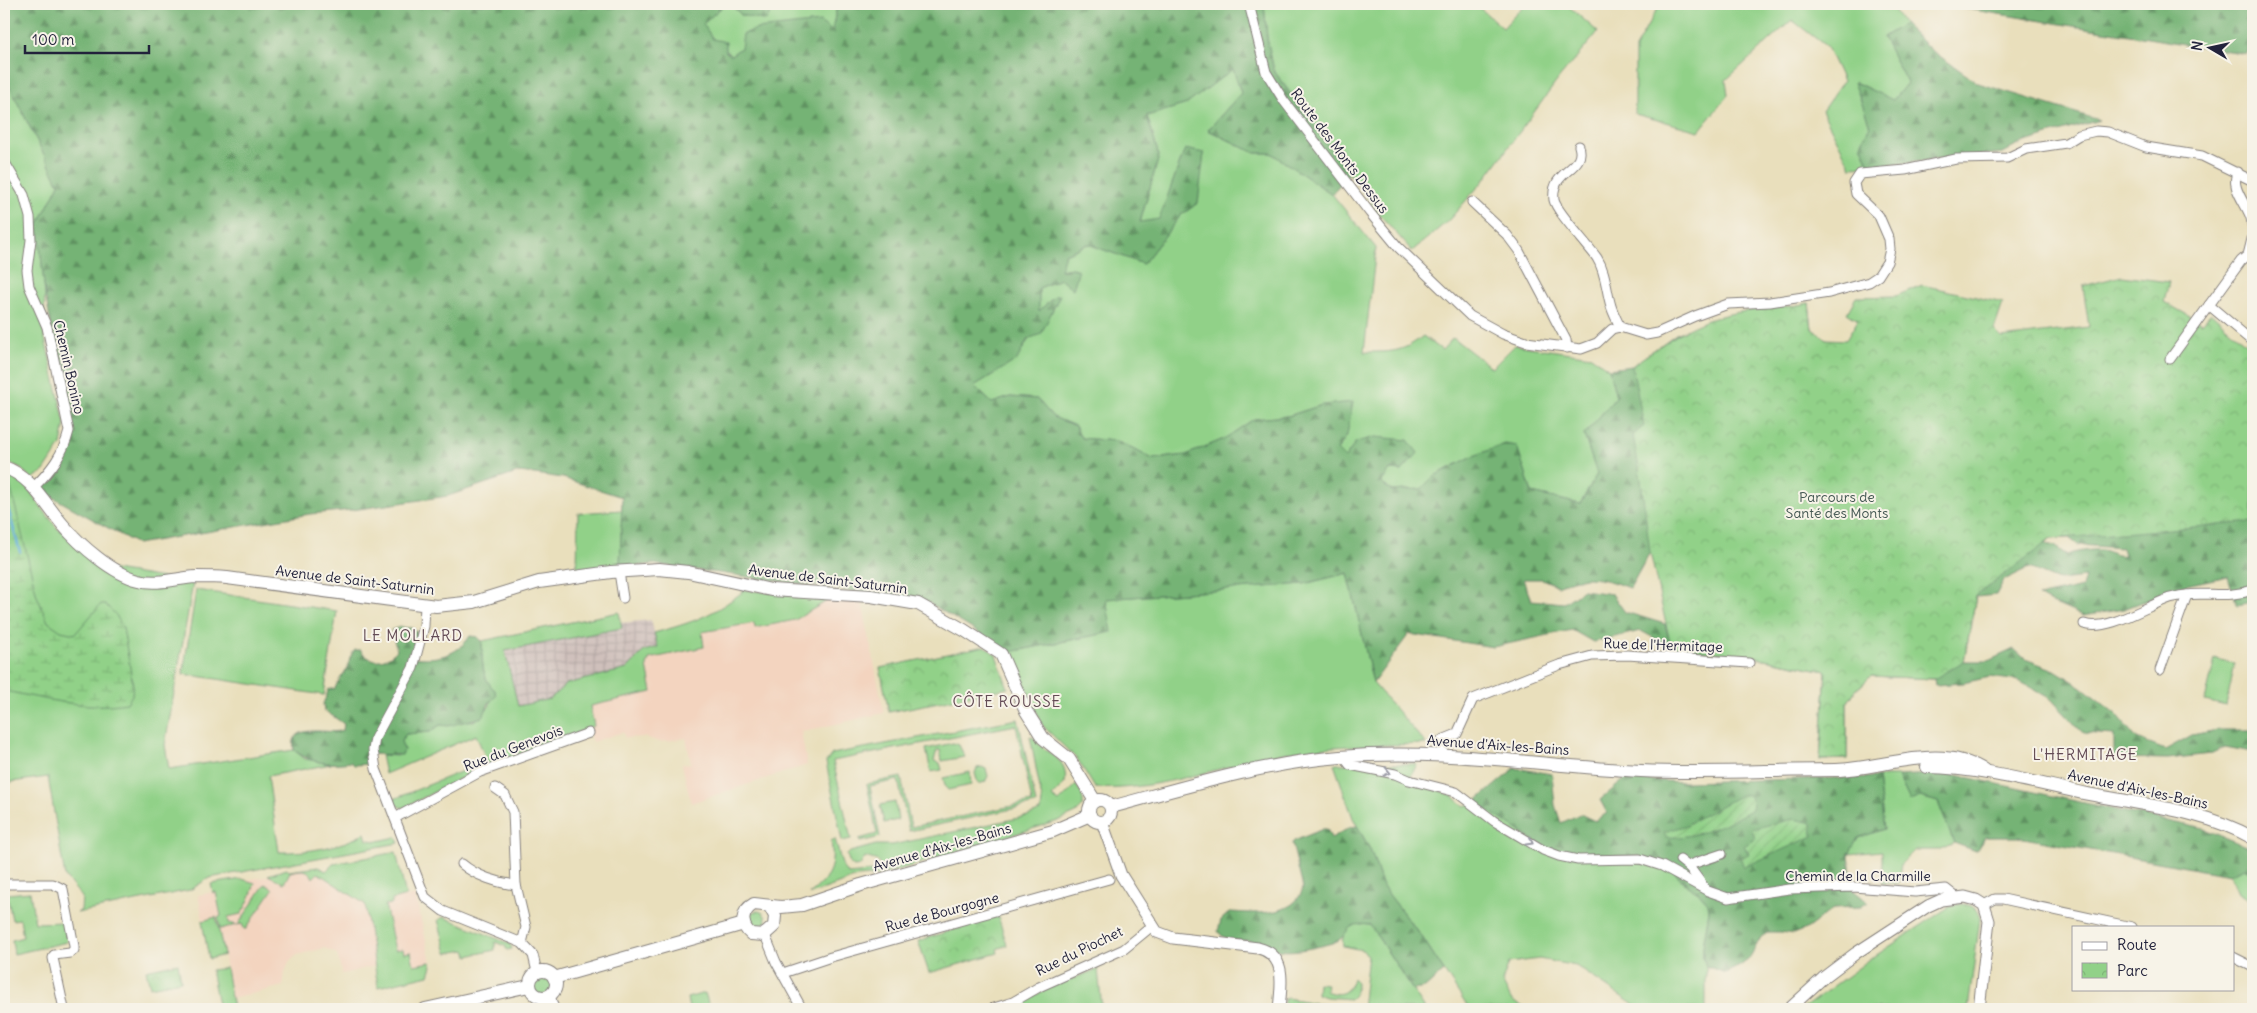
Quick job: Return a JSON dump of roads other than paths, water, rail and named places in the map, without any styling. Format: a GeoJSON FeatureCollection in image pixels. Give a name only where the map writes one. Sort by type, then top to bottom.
{"type":"FeatureCollection","features":[{"type":"Feature","properties":{"kind":"main road","name":"Avenue de Saint-Saturnin"},"geometry":{"type":"LineString","coordinates":[[4,466],[21,475],[34,487],[80,543],[116,570],[138,580],[155,582],[195,577],[227,578],[426,605],[474,602],[539,582],[659,569],[688,572],[771,590],[857,595],[918,604],[1002,654],[1026,711],[1043,738],[1069,759],[1095,801]]}},
{"type":"Feature","properties":{"kind":"main road","name":"Avenue d'Aix-les-Bains"},"geometry":{"type":"LineString","coordinates":[[1111,807],[1259,769],[1343,756],[1414,753],[1643,771],[1839,770],[1888,764],[1984,771],[2195,815],[2237,828],[2253,838]]}},
{"type":"Feature","properties":{"kind":"main road"},"geometry":{"type":"LineString","coordinates":[[1095,801],[1106,801],[1111,807],[1110,817],[1102,822],[1096,822],[1090,815],[1090,806],[1095,801]]}},
{"type":"Feature","properties":{"kind":"main road","name":"Avenue d'Aix-les-Bains"},"geometry":{"type":"LineString","coordinates":[[744,924],[744,915],[750,906],[760,903],[770,907],[802,905],[861,885],[1053,830],[1090,815]]}},
{"type":"Feature","properties":{"kind":"main road","name":"Avenue d'Aix-les-Bains"},"geometry":{"type":"LineString","coordinates":[[765,935],[771,931],[776,921],[802,905]]}},
{"type":"Feature","properties":{"kind":"main road"},"geometry":{"type":"LineString","coordinates":[[770,907],[776,921]]}},
{"type":"Feature","properties":{"kind":"main road"},"geometry":{"type":"LineString","coordinates":[[554,978],[744,924],[751,934],[765,935]]}},
{"type":"Feature","properties":{"kind":"main road"},"geometry":{"type":"LineString","coordinates":[[545,971],[554,978],[555,988],[545,1001],[534,994],[530,986],[532,977],[537,972],[545,971]]}},
{"type":"Feature","properties":{"kind":"main road"},"geometry":{"type":"LineString","coordinates":[[425,1009],[530,986]]}},
{"type":"Feature","properties":{"kind":"street","name":"Route des Monts Dessus"},"geometry":{"type":"LineString","coordinates":[[1249,4],[1266,72],[1284,101],[1333,167],[1398,247],[1470,316],[1503,334],[1526,342],[1567,348],[1581,348],[1596,344],[1612,330],[1620,327]]}},
{"type":"Feature","properties":{"kind":"street"},"geometry":{"type":"LineString","coordinates":[[1579,146],[1580,160],[1560,176],[1554,189],[1554,202],[1559,212],[1580,235],[1598,260],[1611,305],[1620,327],[1646,335],[1657,334],[1695,316],[1728,304],[1770,302],[1829,293],[1869,282],[1878,276],[1887,262],[1890,249],[1889,239],[1878,216],[1856,194],[1854,183],[1860,174],[1905,170],[1956,159],[2007,158],[2026,149],[2066,143],[2079,135],[2096,130],[2108,132],[2146,147],[2202,156],[2253,181]]}},
{"type":"Feature","properties":{"kind":"street","name":"Chemin Bonino"},"geometry":{"type":"LineString","coordinates":[[4,161],[24,195],[30,217],[31,240],[27,270],[30,286],[47,327],[69,431],[64,448],[56,463],[34,487]]}},
{"type":"Feature","properties":{"kind":"street"},"geometry":{"type":"LineString","coordinates":[[2170,359],[2241,261],[2248,255],[2253,235],[2251,220],[2235,186],[2234,178],[2238,172]]}},
{"type":"Feature","properties":{"kind":"street"},"geometry":{"type":"LineString","coordinates":[[1472,202],[1508,235],[1519,251],[1566,340],[1567,348]]}},
{"type":"Feature","properties":{"kind":"street"},"geometry":{"type":"LineString","coordinates":[[2209,305],[2253,342]]}},
{"type":"Feature","properties":{"kind":"street"},"geometry":{"type":"LineString","coordinates":[[619,572],[623,598]]}},
{"type":"Feature","properties":{"kind":"street"},"geometry":{"type":"LineString","coordinates":[[2084,624],[2092,627],[2105,624],[2187,594],[2230,596],[2253,590]]}},
{"type":"Feature","properties":{"kind":"street"},"geometry":{"type":"LineString","coordinates":[[2160,670],[2187,594]]}},
{"type":"Feature","properties":{"kind":"street"},"geometry":{"type":"LineString","coordinates":[[426,605],[424,626],[414,668],[378,731],[373,750],[376,769],[422,891],[428,901],[443,910],[522,943],[532,955],[537,972]]}},
{"type":"Feature","properties":{"kind":"street","name":"Rue de l'Hermitage"},"geometry":{"type":"LineString","coordinates":[[1442,755],[1442,740],[1457,734],[1473,699],[1559,665],[1592,656],[1627,655],[1749,663]]}},
{"type":"Feature","properties":{"kind":"street","name":"Rue du Genevois"},"geometry":{"type":"LineString","coordinates":[[394,818],[480,772],[589,734]]}},
{"type":"Feature","properties":{"kind":"street","name":"Chemin de la Charmille"},"geometry":{"type":"LineString","coordinates":[[1343,756],[1350,765],[1395,774],[1409,780],[1456,792],[1494,821],[1543,850],[1559,856],[1578,860],[1640,859],[1662,866],[1720,896],[1735,898],[1788,889],[1854,887],[1915,892],[1946,889],[1956,897]]}},
{"type":"Feature","properties":{"kind":"street"},"geometry":{"type":"LineString","coordinates":[[495,788],[505,795],[514,812],[516,885],[526,927],[522,943]]}},
{"type":"Feature","properties":{"kind":"street"},"geometry":{"type":"LineString","coordinates":[[1102,822],[1121,875],[1152,926],[1162,935],[1173,938],[1258,948],[1269,952],[1280,967],[1279,1009]]}},
{"type":"Feature","properties":{"kind":"street"},"geometry":{"type":"LineString","coordinates":[[1690,868],[1692,864],[1722,854]]}},
{"type":"Feature","properties":{"kind":"street"},"geometry":{"type":"LineString","coordinates":[[1680,860],[1690,868],[1708,891]]}},
{"type":"Feature","properties":{"kind":"street"},"geometry":{"type":"LineString","coordinates":[[462,864],[468,869],[502,884],[516,885]]}},
{"type":"Feature","properties":{"kind":"street","name":"Rue de Bourgogne"},"geometry":{"type":"LineString","coordinates":[[783,972],[831,956],[1109,879]]}},
{"type":"Feature","properties":{"kind":"street"},"geometry":{"type":"LineString","coordinates":[[4,884],[53,884],[63,889],[74,946],[70,953],[54,955],[53,958],[64,1009]]}},
{"type":"Feature","properties":{"kind":"street"},"geometry":{"type":"LineString","coordinates":[[1789,1009],[1823,978],[1856,953],[1928,906],[1956,897],[1971,898],[1985,907],[1989,926],[1979,1009]]}},
{"type":"Feature","properties":{"kind":"street"},"geometry":{"type":"LineString","coordinates":[[1985,907],[1995,899],[2003,899],[2127,926]]}},
{"type":"Feature","properties":{"kind":"street","name":"Rue du Piochet"},"geometry":{"type":"LineString","coordinates":[[992,1009],[1013,1002],[1039,987],[1124,949],[1152,926]]}},
{"type":"Feature","properties":{"kind":"street"},"geometry":{"type":"LineString","coordinates":[[765,935],[776,962],[802,1009]]}},
{"type":"Feature","properties":{"kind":"street"},"geometry":{"type":"LineString","coordinates":[[2234,958],[2253,967]]}},
{"type":"Feature","properties":{"kind":"street"},"geometry":{"type":"LineString","coordinates":[[545,1001],[554,1009]]}},
{"type":"Feature","properties":{"kind":"waterway"},"geometry":{"type":"LineString","coordinates":[[4,494],[20,552]]}},
{"type":"Feature","properties":{"kind":"district","name":"LE MOLLARD"},"geometry":{"type":"Point","coordinates":[413,635]}},
{"type":"Feature","properties":{"kind":"district","name":"CÔTE ROUSSE"},"geometry":{"type":"Point","coordinates":[1007,701]}},
{"type":"Feature","properties":{"kind":"district","name":"L'HERMITAGE"},"geometry":{"type":"Point","coordinates":[2085,754]}},
{"type":"Feature","properties":{"kind":"park label","name":"Parcours de Santé des Monts"},"geometry":{"type":"Point","coordinates":[1837,506]}}]}
